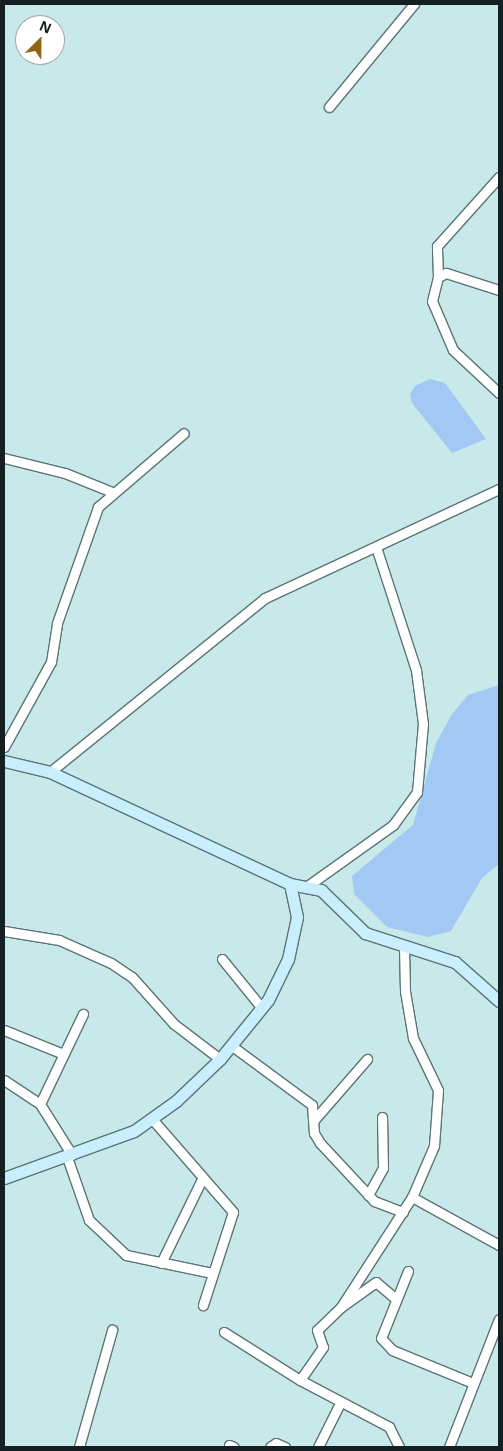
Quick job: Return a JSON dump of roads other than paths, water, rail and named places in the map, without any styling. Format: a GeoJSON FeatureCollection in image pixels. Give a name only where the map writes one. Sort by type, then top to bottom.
{"type":"FeatureCollection","features":[{"type":"Feature","properties":{"kind":"street"},"geometry":{"type":"LineString","coordinates":[[329,107],[414,4]]}},
{"type":"Feature","properties":{"kind":"street"},"geometry":{"type":"LineString","coordinates":[[499,177],[437,246],[438,277],[432,301],[449,342],[499,393]]}},
{"type":"Feature","properties":{"kind":"street"},"geometry":{"type":"LineString","coordinates":[[438,277],[454,274],[499,290]]}},
{"type":"Feature","properties":{"kind":"street"},"geometry":{"type":"LineString","coordinates":[[4,747],[50,662],[57,623],[94,515],[112,492],[184,432]]}},
{"type":"Feature","properties":{"kind":"street"},"geometry":{"type":"LineString","coordinates":[[4,458],[65,473],[112,492]]}},
{"type":"Feature","properties":{"kind":"street"},"geometry":{"type":"LineString","coordinates":[[50,772],[234,620],[265,598],[499,489]]}},
{"type":"Feature","properties":{"kind":"street"},"geometry":{"type":"LineString","coordinates":[[306,887],[392,825],[417,792],[423,724],[416,670],[376,546]]}},
{"type":"Feature","properties":{"kind":"street"},"geometry":{"type":"LineString","coordinates":[[4,762],[50,772],[290,884],[306,887],[332,898],[353,925],[365,933],[404,948],[455,962],[499,1001]]}},
{"type":"Feature","properties":{"kind":"street"},"geometry":{"type":"LineString","coordinates":[[4,1178],[69,1156],[153,1120],[220,1059],[262,1008],[278,982],[294,937],[297,917],[290,884]]}},
{"type":"Feature","properties":{"kind":"street"},"geometry":{"type":"LineString","coordinates":[[4,931],[59,940],[110,963],[145,989],[174,1024],[220,1059]]}},
{"type":"Feature","properties":{"kind":"street"},"geometry":{"type":"LineString","coordinates":[[340,1307],[412,1197],[434,1146],[438,1097],[413,1038],[405,991],[404,948]]}},
{"type":"Feature","properties":{"kind":"street"},"geometry":{"type":"LineString","coordinates":[[222,959],[262,1008]]}},
{"type":"Feature","properties":{"kind":"street"},"geometry":{"type":"LineString","coordinates":[[40,1104],[61,1053],[83,1014]]}},
{"type":"Feature","properties":{"kind":"street"},"geometry":{"type":"LineString","coordinates":[[4,1030],[61,1053]]}},
{"type":"Feature","properties":{"kind":"street"},"geometry":{"type":"LineString","coordinates":[[232,1046],[312,1105],[314,1133],[320,1143],[368,1195],[384,1207],[403,1212]]}},
{"type":"Feature","properties":{"kind":"street"},"geometry":{"type":"LineString","coordinates":[[314,1121],[367,1059]]}},
{"type":"Feature","properties":{"kind":"street"},"geometry":{"type":"LineString","coordinates":[[4,1080],[40,1104],[69,1156],[92,1225],[113,1238],[126,1255],[212,1273]]}},
{"type":"Feature","properties":{"kind":"street"},"geometry":{"type":"LineString","coordinates":[[368,1195],[383,1168],[382,1117]]}},
{"type":"Feature","properties":{"kind":"street"},"geometry":{"type":"LineString","coordinates":[[153,1120],[201,1181],[232,1212],[203,1305]]}},
{"type":"Feature","properties":{"kind":"street"},"geometry":{"type":"LineString","coordinates":[[161,1263],[201,1181]]}},
{"type":"Feature","properties":{"kind":"street"},"geometry":{"type":"LineString","coordinates":[[412,1197],[499,1245]]}},
{"type":"Feature","properties":{"kind":"street"},"geometry":{"type":"LineString","coordinates":[[408,1271],[382,1332],[385,1345],[473,1383]]}},
{"type":"Feature","properties":{"kind":"street"},"geometry":{"type":"LineString","coordinates":[[300,1380],[323,1347],[317,1330],[340,1307],[376,1282],[396,1299]]}},
{"type":"Feature","properties":{"kind":"street"},"geometry":{"type":"LineString","coordinates":[[449,1447],[499,1319]]}},
{"type":"Feature","properties":{"kind":"street"},"geometry":{"type":"LineString","coordinates":[[79,1447],[112,1330]]}},
{"type":"Feature","properties":{"kind":"street"},"geometry":{"type":"LineString","coordinates":[[224,1332],[300,1380],[340,1403],[389,1427],[398,1437],[399,1447]]}},
{"type":"Feature","properties":{"kind":"street"},"geometry":{"type":"LineString","coordinates":[[318,1447],[340,1403]]}},
{"type":"Feature","properties":{"kind":"street"},"geometry":{"type":"LineString","coordinates":[[270,1447],[276,1443],[285,1447]]}},
{"type":"Feature","properties":{"kind":"water"},"geometry":{"type":"Polygon","coordinates":[[[430,379],[445,383],[486,439],[452,453],[412,403],[410,394],[415,386],[430,379]]]}},
{"type":"Feature","properties":{"kind":"water"},"geometry":{"type":"Polygon","coordinates":[[[499,685],[499,864],[482,878],[451,931],[428,937],[387,927],[354,894],[352,876],[413,825],[436,743],[452,714],[468,695],[499,685]]]}}]}
